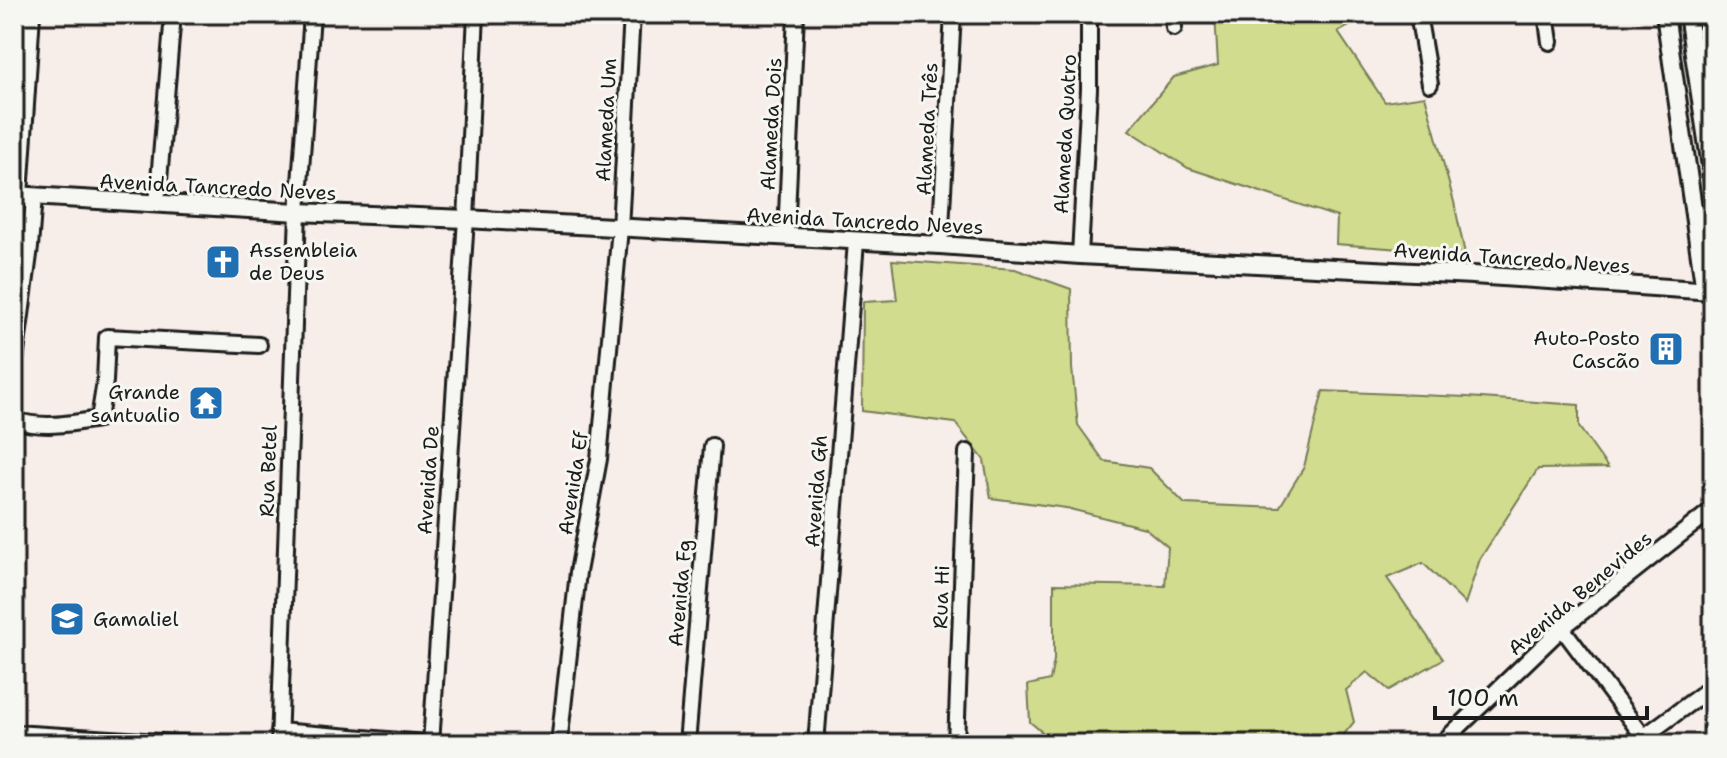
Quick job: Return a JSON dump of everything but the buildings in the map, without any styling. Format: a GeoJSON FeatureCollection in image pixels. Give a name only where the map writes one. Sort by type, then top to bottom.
{"type":"FeatureCollection","features":[{"type":"Feature","properties":{"kind":"street"},"geometry":{"type":"LineString","coordinates":[[14,368],[30,247],[23,195],[32,14]]}},
{"type":"Feature","properties":{"kind":"street"},"geometry":{"type":"LineString","coordinates":[[157,204],[173,14]]}},
{"type":"Feature","properties":{"kind":"street","name":"Rua Betel"},"geometry":{"type":"LineString","coordinates":[[279,738],[298,212],[312,14]]}},
{"type":"Feature","properties":{"kind":"street","name":"Avenida De"},"geometry":{"type":"LineString","coordinates":[[432,744],[476,14]]}},
{"type":"Feature","properties":{"kind":"street","name":"Alameda Um"},"geometry":{"type":"LineString","coordinates":[[620,228],[632,14]]}},
{"type":"Feature","properties":{"kind":"street","name":"Alameda Dois"},"geometry":{"type":"LineString","coordinates":[[786,236],[796,14]]}},
{"type":"Feature","properties":{"kind":"street","name":"Alameda Três"},"geometry":{"type":"LineString","coordinates":[[940,245],[953,14]]}},
{"type":"Feature","properties":{"kind":"street","name":"Alameda Quatro"},"geometry":{"type":"LineString","coordinates":[[1080,255],[1089,89],[1089,14]]}},
{"type":"Feature","properties":{"kind":"street"},"geometry":{"type":"LineString","coordinates":[[1418,14],[1430,84]]}},
{"type":"Feature","properties":{"kind":"street"},"geometry":{"type":"LineString","coordinates":[[1546,14],[1550,42]]}},
{"type":"Feature","properties":{"kind":"street"},"geometry":{"type":"LineString","coordinates":[[1688,14],[1713,180]]}},
{"type":"Feature","properties":{"kind":"street"},"geometry":{"type":"LineString","coordinates":[[1671,15],[1710,295]]}},
{"type":"Feature","properties":{"kind":"street","name":"Avenida Tancredo Neves"},"geometry":{"type":"LineString","coordinates":[[23,195],[1473,275],[1710,295]]}},
{"type":"Feature","properties":{"kind":"street","name":"Avenida Ef"},"geometry":{"type":"LineString","coordinates":[[559,744],[578,572],[599,459],[620,228]]}},
{"type":"Feature","properties":{"kind":"street","name":"Avenida Gh"},"geometry":{"type":"LineString","coordinates":[[816,744],[856,242]]}},
{"type":"Feature","properties":{"kind":"street"},"geometry":{"type":"LineString","coordinates":[[14,420],[30,425],[59,426],[99,419],[107,337],[259,345]]}},
{"type":"Feature","properties":{"kind":"street","name":"Avenida Fg"},"geometry":{"type":"LineString","coordinates":[[687,744],[712,446]]}},
{"type":"Feature","properties":{"kind":"street","name":"Rua Hi"},"geometry":{"type":"LineString","coordinates":[[956,744],[967,452]]}},
{"type":"Feature","properties":{"kind":"street","name":"Avenida Benevides"},"geometry":{"type":"LineString","coordinates":[[1441,744],[1562,628],[1713,509]]}},
{"type":"Feature","properties":{"kind":"street"},"geometry":{"type":"LineString","coordinates":[[1562,628],[1642,741],[1713,686]]}},
{"type":"Feature","properties":{"kind":"street"},"geometry":{"type":"LineString","coordinates":[[14,733],[193,744]]}},
{"type":"Feature","properties":{"kind":"street"},"geometry":{"type":"LineString","coordinates":[[279,738],[432,744]]}},
{"type":"Feature","properties":{"kind":"green space"},"geometry":{"type":"Polygon","coordinates":[[[1215,14],[1357,14],[1360,20],[1338,32],[1385,102],[1425,96],[1465,254],[1336,244],[1337,217],[1188,168],[1129,130],[1174,77],[1218,65],[1215,14]]]}},
{"type":"Feature","properties":{"kind":"green space"},"geometry":{"type":"Polygon","coordinates":[[[892,260],[1015,269],[1071,289],[1072,368],[1078,425],[1104,461],[1149,468],[1185,504],[1279,508],[1304,467],[1323,391],[1579,405],[1579,427],[1608,468],[1538,469],[1480,559],[1465,604],[1423,563],[1387,578],[1443,659],[1389,690],[1367,672],[1346,690],[1354,722],[1336,744],[1054,744],[1030,722],[1028,685],[1050,680],[1054,660],[1054,584],[1165,586],[1168,547],[1145,528],[1066,508],[991,498],[984,460],[955,423],[862,411],[863,302],[897,300],[892,260]]]}},
{"type":"Feature","properties":{"kind":"place","name":"Assembleia de Deus"},"geometry":{"type":"Point","coordinates":[223,262]}},
{"type":"Feature","properties":{"kind":"place","name":"Auto-Posto Cascão"},"geometry":{"type":"Point","coordinates":[1666,349]}},
{"type":"Feature","properties":{"kind":"place","name":"Grande santualio"},"geometry":{"type":"Point","coordinates":[206,403]}},
{"type":"Feature","properties":{"kind":"place","name":"Gamaliel"},"geometry":{"type":"Point","coordinates":[67,619]}}]}
